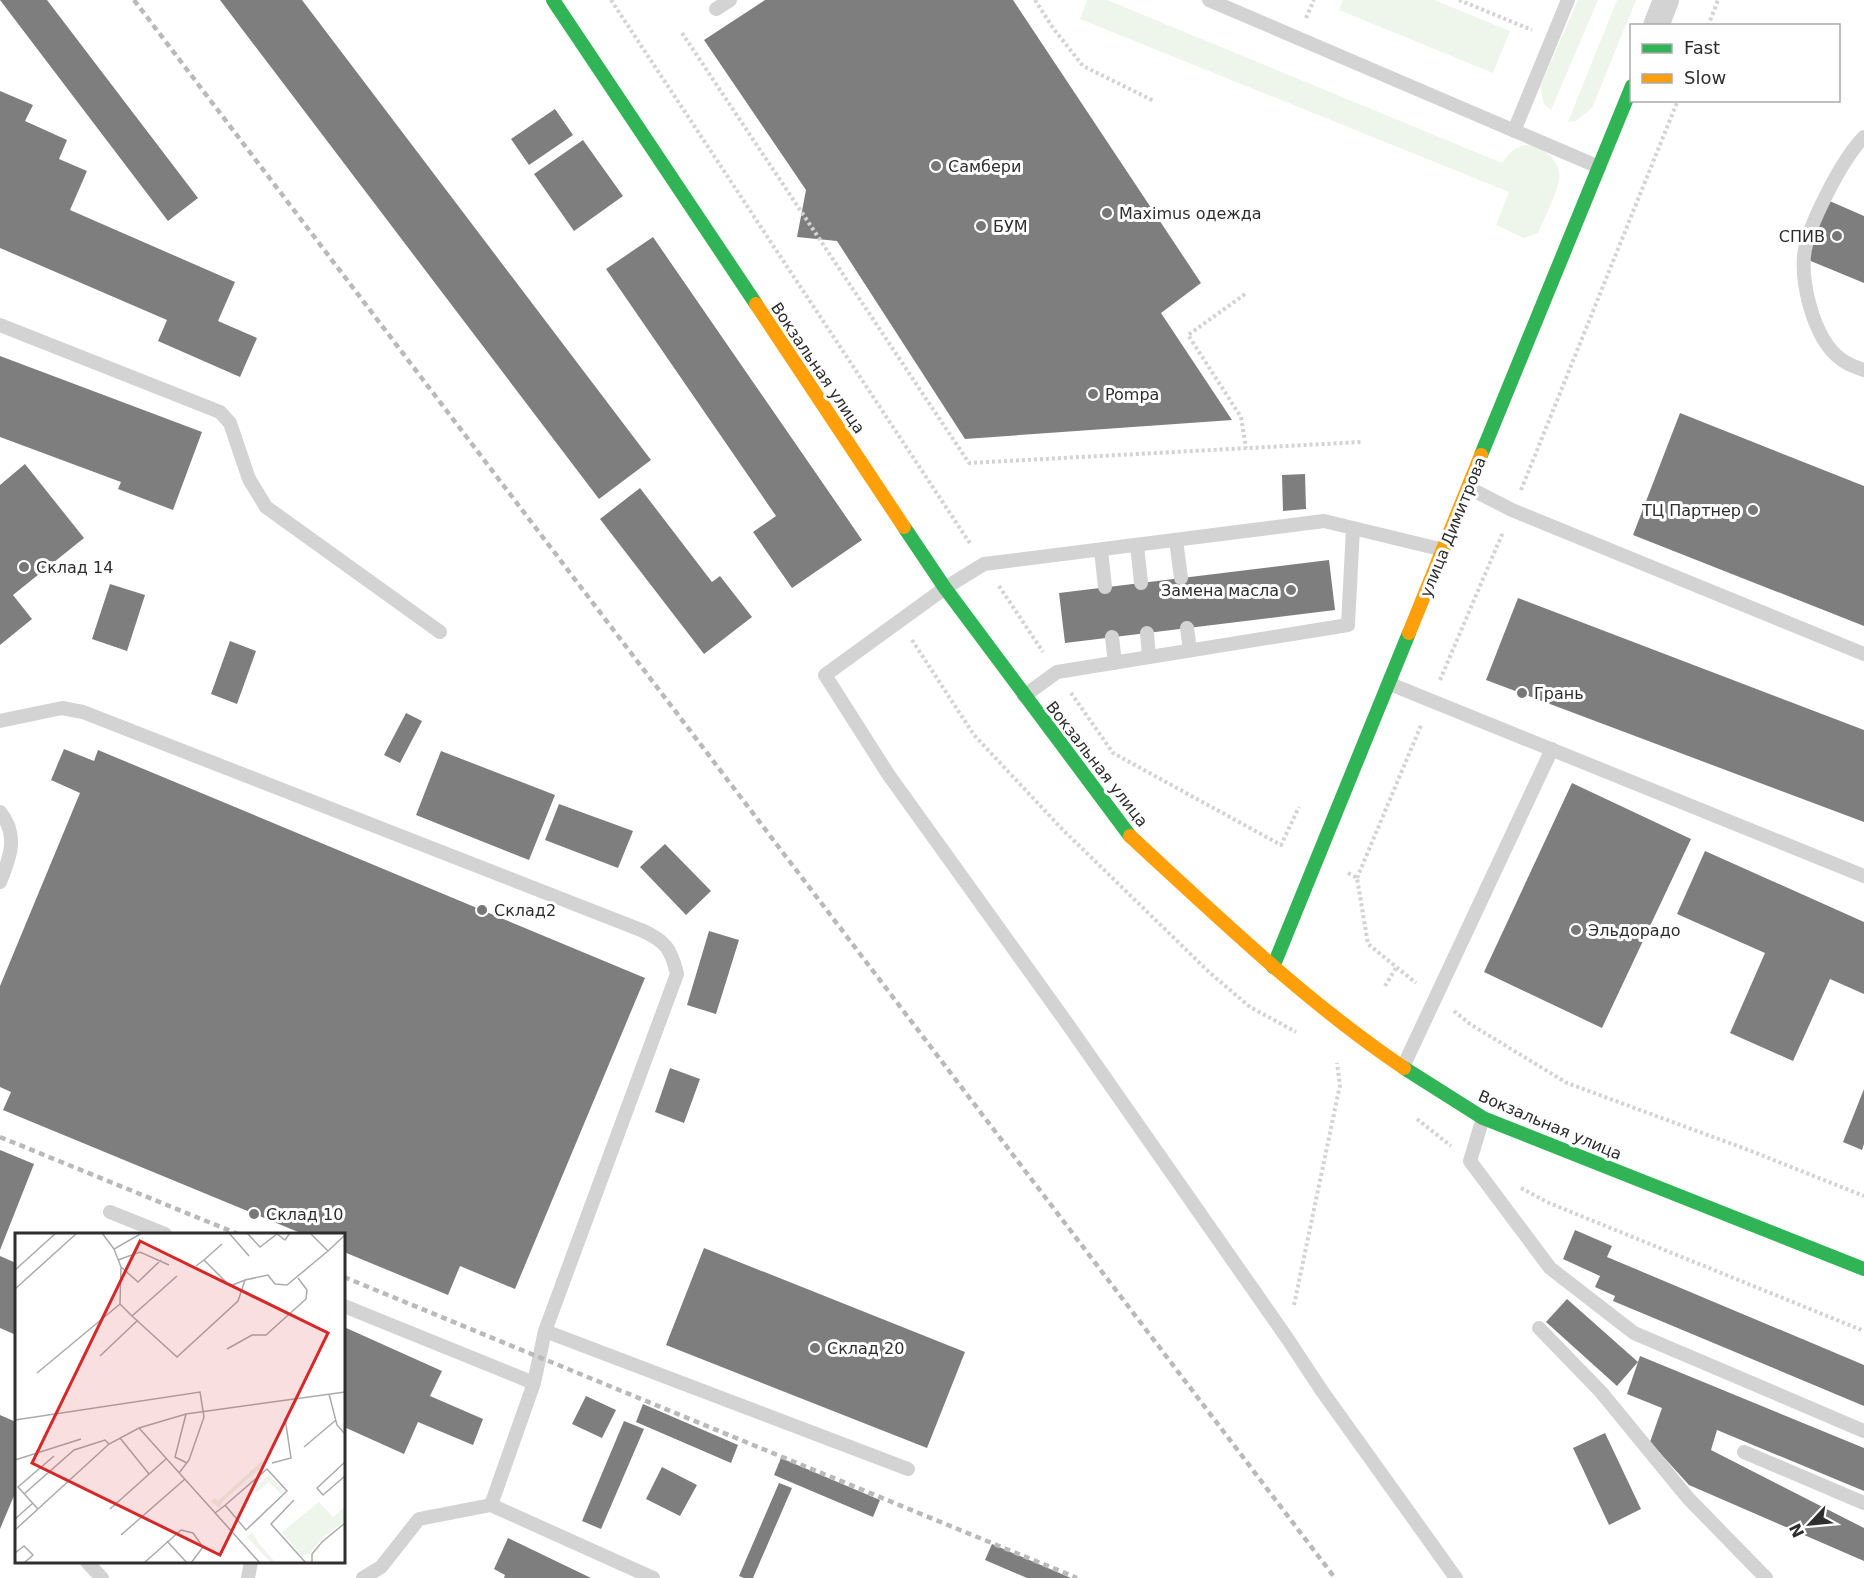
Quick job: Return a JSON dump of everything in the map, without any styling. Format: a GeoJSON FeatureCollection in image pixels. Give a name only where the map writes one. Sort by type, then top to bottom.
{"type":"FeatureCollection","features":[{"type":"Feature","properties":{"kind":"street","name":"Вокзальная улица"},"geometry":{"type":"LineString","coordinates":[[553,0],[945,588],[1129,835],[1273,967],[1354,1033],[1483,1118],[1864,1269]]}},
{"type":"Feature","properties":{"kind":"street"},"geometry":{"type":"LineString","coordinates":[[1657,24],[1666,0]]}},
{"type":"Feature","properties":{"kind":"street","name":"улица Димитрова"},"geometry":{"type":"LineString","coordinates":[[1273,967],[1630,91]]}},
{"type":"Feature","properties":{"kind":"lane"},"geometry":{"type":"LineString","coordinates":[[716,9],[730,0]]}},
{"type":"Feature","properties":{"kind":"lane"},"geometry":{"type":"LineString","coordinates":[[1209,0],[1599,167]]}},
{"type":"Feature","properties":{"kind":"lane"},"geometry":{"type":"LineString","coordinates":[[1514,131],[1568,0]]}},
{"type":"Feature","properties":{"kind":"lane"},"geometry":{"type":"LineString","coordinates":[[1864,137],[1843,163],[1811,230],[1804,255],[1805,286],[1814,318],[1825,343],[1845,363],[1864,370]]}},
{"type":"Feature","properties":{"kind":"lane"},"geometry":{"type":"LineString","coordinates":[[0,324],[220,412],[230,423],[249,479],[266,507],[440,632]]}},
{"type":"Feature","properties":{"kind":"lane"},"geometry":{"type":"LineString","coordinates":[[1469,488],[1512,510],[1864,654]]}},
{"type":"Feature","properties":{"kind":"lane"},"geometry":{"type":"LineString","coordinates":[[1444,550],[1324,521],[984,564],[945,588],[825,675],[888,774],[1064,1019],[1456,1578]]}},
{"type":"Feature","properties":{"kind":"lane"},"geometry":{"type":"LineString","coordinates":[[1024,696],[1057,672],[1348,625],[1353,528]]}},
{"type":"Feature","properties":{"kind":"lane"},"geometry":{"type":"LineString","coordinates":[[1176,540],[1181,578]]}},
{"type":"Feature","properties":{"kind":"lane"},"geometry":{"type":"LineString","coordinates":[[1137,545],[1141,583]]}},
{"type":"Feature","properties":{"kind":"lane"},"geometry":{"type":"LineString","coordinates":[[1101,550],[1105,587]]}},
{"type":"Feature","properties":{"kind":"lane"},"geometry":{"type":"LineString","coordinates":[[1187,628],[1190,651]]}},
{"type":"Feature","properties":{"kind":"lane"},"geometry":{"type":"LineString","coordinates":[[1147,633],[1149,657]]}},
{"type":"Feature","properties":{"kind":"lane"},"geometry":{"type":"LineString","coordinates":[[1112,637],[1115,663]]}},
{"type":"Feature","properties":{"kind":"lane"},"geometry":{"type":"LineString","coordinates":[[1390,684],[1864,876]]}},
{"type":"Feature","properties":{"kind":"lane"},"geometry":{"type":"LineString","coordinates":[[0,721],[62,708],[83,712],[641,930],[665,943],[673,958],[677,974],[545,1331],[534,1383],[491,1504]]}},
{"type":"Feature","properties":{"kind":"lane"},"geometry":{"type":"LineString","coordinates":[[1403,1067],[1552,749]]}},
{"type":"Feature","properties":{"kind":"lane"},"geometry":{"type":"LineString","coordinates":[[0,812],[9,823],[11,855],[0,882]]}},
{"type":"Feature","properties":{"kind":"lane"},"geometry":{"type":"LineString","coordinates":[[1483,1118],[1470,1161],[1550,1268],[1634,1334],[1864,1431]]}},
{"type":"Feature","properties":{"kind":"lane"},"geometry":{"type":"LineString","coordinates":[[110,1212],[162,1233]]}},
{"type":"Feature","properties":{"kind":"lane"},"geometry":{"type":"LineString","coordinates":[[345,1306],[534,1383]]}},
{"type":"Feature","properties":{"kind":"lane"},"geometry":{"type":"LineString","coordinates":[[1539,1328],[1601,1392],[1688,1498],[1766,1578]]}},
{"type":"Feature","properties":{"kind":"lane"},"geometry":{"type":"LineString","coordinates":[[545,1331],[908,1469]]}},
{"type":"Feature","properties":{"kind":"lane"},"geometry":{"type":"LineString","coordinates":[[1744,1452],[1864,1503]]}},
{"type":"Feature","properties":{"kind":"lane"},"geometry":{"type":"LineString","coordinates":[[363,1578],[381,1567],[419,1519],[491,1504],[653,1578]]}},
{"type":"Feature","properties":{"kind":"lane"},"geometry":{"type":"LineString","coordinates":[[88,1563],[102,1578]]}},
{"type":"Feature","properties":{"kind":"lane"},"geometry":{"type":"LineString","coordinates":[[248,1578],[251,1563]]}},
{"type":"Feature","properties":{"kind":"path"},"geometry":{"type":"LineString","coordinates":[[611,0],[984,564],[1113,753],[1281,845]]}},
{"type":"Feature","properties":{"kind":"path"},"geometry":{"type":"LineString","coordinates":[[1035,0],[1053,28],[1083,66],[1154,101]]}},
{"type":"Feature","properties":{"kind":"path"},"geometry":{"type":"LineString","coordinates":[[1459,0],[1552,38]]}},
{"type":"Feature","properties":{"kind":"path"},"geometry":{"type":"LineString","coordinates":[[1708,24],[1718,0]]}},
{"type":"Feature","properties":{"kind":"path"},"geometry":{"type":"LineString","coordinates":[[682,33],[969,463],[1361,442]]}},
{"type":"Feature","properties":{"kind":"path"},"geometry":{"type":"LineString","coordinates":[[1245,294],[1188,335],[1241,417],[1246,448]]}},
{"type":"Feature","properties":{"kind":"path"},"geometry":{"type":"LineString","coordinates":[[1342,871],[1356,878],[1368,944],[1470,1024],[1567,1083],[1751,1151],[1864,1196]]}},
{"type":"Feature","properties":{"kind":"path"},"geometry":{"type":"LineString","coordinates":[[1385,986],[1396,968]]}},
{"type":"Feature","properties":{"kind":"path"},"geometry":{"type":"LineString","coordinates":[[1287,1338],[1340,1085],[1337,1059],[1346,1065]]}},
{"type":"Feature","properties":{"kind":"path"},"geometry":{"type":"LineString","coordinates":[[1416,1118],[1470,1161]]}},
{"type":"Feature","properties":{"kind":"path"},"geometry":{"type":"LineString","coordinates":[[1520,1187],[1549,1203],[1864,1331]]}},
{"type":"Feature","properties":{"kind":"shaded area"},"geometry":{"type":"Polygon","coordinates":[[[1087,0],[1107,0],[1502,163],[1511,152],[1525,145],[1544,150],[1557,165],[1559,177],[1552,202],[1538,233],[1524,238],[1496,225],[1509,192],[1080,19],[1087,0]]]}},
{"type":"Feature","properties":{"kind":"shaded area"},"geometry":{"type":"Polygon","coordinates":[[[1343,0],[1434,0],[1510,31],[1493,73],[1339,10],[1343,0]]]}},
{"type":"Feature","properties":{"kind":"shaded area"},"geometry":{"type":"Polygon","coordinates":[[[1578,0],[1598,0],[1551,110],[1544,104],[1540,87],[1578,0]]]}},
{"type":"Feature","properties":{"kind":"shaded area"},"geometry":{"type":"Polygon","coordinates":[[[1617,0],[1636,0],[1592,108],[1576,121],[1568,122],[1617,0]]]}},
{"type":"Feature","properties":{"kind":"building"},"geometry":{"type":"Polygon","coordinates":[[[0,0],[47,0],[198,198],[168,221],[0,0]]]}},
{"type":"Feature","properties":{"kind":"building"},"geometry":{"type":"Polygon","coordinates":[[[220,0],[302,0],[651,460],[599,499],[220,0]]]}},
{"type":"Feature","properties":{"kind":"building","name":"БУМ"},"geometry":{"type":"Polygon","coordinates":[[[765,0],[1013,0],[1201,283],[1161,313],[1232,420],[965,439],[837,241],[797,237],[806,190],[704,40],[765,0]]]}},
{"type":"Feature","properties":{"kind":"building"},"geometry":{"type":"Polygon","coordinates":[[[0,91],[33,105],[25,121],[67,140],[59,159],[87,171],[70,210],[235,282],[218,321],[257,338],[240,377],[158,341],[167,320],[0,248],[0,91]]]}},
{"type":"Feature","properties":{"kind":"building"},"geometry":{"type":"Polygon","coordinates":[[[555,109],[573,135],[529,165],[511,139],[555,109]]]}},
{"type":"Feature","properties":{"kind":"building"},"geometry":{"type":"Polygon","coordinates":[[[583,140],[623,196],[574,231],[534,174],[583,140]]]}},
{"type":"Feature","properties":{"kind":"building","name":"СПИВ"},"geometry":{"type":"Polygon","coordinates":[[[1825,199],[1864,216],[1864,283],[1801,257],[1825,199]]]}},
{"type":"Feature","properties":{"kind":"building"},"geometry":{"type":"Polygon","coordinates":[[[653,237],[862,540],[792,588],[753,532],[776,516],[606,269],[653,237]]]}},
{"type":"Feature","properties":{"kind":"building"},"geometry":{"type":"Polygon","coordinates":[[[0,356],[202,432],[173,510],[118,489],[121,482],[0,437],[0,356]]]}},
{"type":"Feature","properties":{"kind":"building","name":"ТЦ Партнер"},"geometry":{"type":"Polygon","coordinates":[[[1680,413],[1864,486],[1864,626],[1633,535],[1680,413]]]}},
{"type":"Feature","properties":{"kind":"building","name":"Склад 14"},"geometry":{"type":"Polygon","coordinates":[[[25,464],[84,538],[13,595],[32,619],[0,645],[0,485],[25,464]]]}},
{"type":"Feature","properties":{"kind":"building"},"geometry":{"type":"Polygon","coordinates":[[[1305,474],[1306,509],[1283,511],[1282,475],[1305,474]]]}},
{"type":"Feature","properties":{"kind":"building"},"geometry":{"type":"Polygon","coordinates":[[[640,488],[712,582],[720,576],[752,617],[704,654],[600,519],[640,488]]]}},
{"type":"Feature","properties":{"kind":"building"},"geometry":{"type":"Polygon","coordinates":[[[1329,560],[1335,610],[1065,643],[1059,593],[1329,560]]]}},
{"type":"Feature","properties":{"kind":"building"},"geometry":{"type":"Polygon","coordinates":[[[110,584],[145,595],[127,651],[92,639],[110,584]]]}},
{"type":"Feature","properties":{"kind":"building"},"geometry":{"type":"Polygon","coordinates":[[[1518,598],[1864,730],[1864,822],[1486,680],[1518,598]]]}},
{"type":"Feature","properties":{"kind":"building"},"geometry":{"type":"Polygon","coordinates":[[[230,641],[256,651],[237,704],[211,694],[230,641]]]}},
{"type":"Feature","properties":{"kind":"building"},"geometry":{"type":"Polygon","coordinates":[[[406,713],[422,721],[400,763],[384,755],[406,713]]]}},
{"type":"Feature","properties":{"kind":"building"},"geometry":{"type":"Polygon","coordinates":[[[64,749],[94,761],[98,750],[645,978],[515,1289],[460,1266],[448,1295],[345,1252],[345,1233],[301,1233],[3,1110],[11,1092],[0,1087],[0,986],[80,793],[51,780],[64,749]]]}},
{"type":"Feature","properties":{"kind":"building"},"geometry":{"type":"Polygon","coordinates":[[[441,751],[555,795],[529,860],[416,815],[441,751]]]}},
{"type":"Feature","properties":{"kind":"building","name":"Эльдорадо"},"geometry":{"type":"Polygon","coordinates":[[[1572,783],[1691,839],[1602,1028],[1484,972],[1572,783]]]}},
{"type":"Feature","properties":{"kind":"building"},"geometry":{"type":"Polygon","coordinates":[[[559,804],[633,831],[618,868],[545,840],[559,804]]]}},
{"type":"Feature","properties":{"kind":"building"},"geometry":{"type":"Polygon","coordinates":[[[665,844],[711,891],[686,915],[640,867],[665,844]]]}},
{"type":"Feature","properties":{"kind":"building"},"geometry":{"type":"Polygon","coordinates":[[[1705,851],[1864,922],[1864,994],[1830,979],[1793,1061],[1730,1033],[1765,953],[1677,914],[1705,851]]]}},
{"type":"Feature","properties":{"kind":"building"},"geometry":{"type":"Polygon","coordinates":[[[709,931],[739,940],[716,1014],[687,1005],[709,931]]]}},
{"type":"Feature","properties":{"kind":"building"},"geometry":{"type":"Polygon","coordinates":[[[670,1068],[700,1079],[684,1123],[655,1112],[670,1068]]]}},
{"type":"Feature","properties":{"kind":"building"},"geometry":{"type":"Polygon","coordinates":[[[1864,1089],[1864,1144],[1862,1150],[1843,1142],[1864,1089]]]}},
{"type":"Feature","properties":{"kind":"building"},"geometry":{"type":"Polygon","coordinates":[[[0,1150],[34,1164],[0,1250],[0,1150]]]}},
{"type":"Feature","properties":{"kind":"building"},"geometry":{"type":"Polygon","coordinates":[[[1575,1230],[1612,1246],[1607,1257],[1864,1365],[1864,1406],[1613,1301],[1615,1296],[1595,1287],[1600,1276],[1563,1259],[1575,1230]]]}},
{"type":"Feature","properties":{"kind":"building","name":"Склад 20"},"geometry":{"type":"Polygon","coordinates":[[[704,1248],[965,1352],[927,1448],[666,1345],[704,1248]]]}},
{"type":"Feature","properties":{"kind":"building"},"geometry":{"type":"Polygon","coordinates":[[[0,1256],[15,1263],[15,1335],[0,1328],[0,1256]]]}},
{"type":"Feature","properties":{"kind":"building"},"geometry":{"type":"Polygon","coordinates":[[[1567,1299],[1638,1362],[1617,1386],[1546,1322],[1567,1299]]]}},
{"type":"Feature","properties":{"kind":"building"},"geometry":{"type":"Polygon","coordinates":[[[345,1327],[442,1371],[430,1396],[483,1419],[473,1445],[418,1422],[404,1454],[345,1427],[345,1327]]]}},
{"type":"Feature","properties":{"kind":"building"},"geometry":{"type":"Polygon","coordinates":[[[1640,1356],[1864,1448],[1864,1491],[1717,1430],[1711,1450],[1864,1528],[1864,1561],[1689,1485],[1650,1442],[1662,1408],[1627,1394],[1640,1356]]]}},
{"type":"Feature","properties":{"kind":"building"},"geometry":{"type":"Polygon","coordinates":[[[586,1396],[616,1410],[602,1438],[572,1424],[586,1396]]]}},
{"type":"Feature","properties":{"kind":"building"},"geometry":{"type":"Polygon","coordinates":[[[643,1404],[738,1445],[731,1463],[636,1422],[643,1404]]]}},
{"type":"Feature","properties":{"kind":"building"},"geometry":{"type":"Polygon","coordinates":[[[0,1415],[15,1422],[15,1493],[0,1529],[0,1415]]]}},
{"type":"Feature","properties":{"kind":"building"},"geometry":{"type":"Polygon","coordinates":[[[624,1421],[644,1429],[601,1529],[582,1521],[624,1421]]]}},
{"type":"Feature","properties":{"kind":"building"},"geometry":{"type":"Polygon","coordinates":[[[1605,1433],[1641,1509],[1609,1525],[1573,1448],[1605,1433]]]}},
{"type":"Feature","properties":{"kind":"building"},"geometry":{"type":"Polygon","coordinates":[[[781,1458],[880,1500],[873,1517],[774,1475],[781,1458]]]}},
{"type":"Feature","properties":{"kind":"building"},"geometry":{"type":"Polygon","coordinates":[[[662,1467],[697,1485],[680,1516],[646,1499],[662,1467]]]}},
{"type":"Feature","properties":{"kind":"building"},"geometry":{"type":"Polygon","coordinates":[[[779,1483],[792,1488],[753,1578],[744,1578],[739,1576],[779,1483]]]}},
{"type":"Feature","properties":{"kind":"building"},"geometry":{"type":"Polygon","coordinates":[[[508,1538],[591,1578],[504,1578],[505,1575],[494,1569],[508,1538]]]}},
{"type":"Feature","properties":{"kind":"building"},"geometry":{"type":"Polygon","coordinates":[[[992,1544],[1071,1578],[1027,1578],[985,1560],[992,1544]]]}},
{"type":"Feature","properties":{"kind":"railway"},"geometry":{"type":"LineString","coordinates":[[134,0],[1335,1578]]}},
{"type":"Feature","properties":{"kind":"railway"},"geometry":{"type":"LineString","coordinates":[[0,1137],[236,1233]]}},
{"type":"Feature","properties":{"kind":"railway"},"geometry":{"type":"LineString","coordinates":[[345,1277],[1077,1578]]}},
{"type":"Feature","properties":{"kind":"traffic: fast"},"geometry":{"type":"LineString","coordinates":[[553,0],[756,304]]}},
{"type":"Feature","properties":{"kind":"traffic: fast"},"geometry":{"type":"LineString","coordinates":[[1481,455],[1630,91]]}},
{"type":"Feature","properties":{"kind":"traffic: fast"},"geometry":{"type":"LineString","coordinates":[[904,527],[945,588],[1130,836]]}},
{"type":"Feature","properties":{"kind":"traffic: fast"},"geometry":{"type":"LineString","coordinates":[[1273,967],[1409,633]]}},
{"type":"Feature","properties":{"kind":"traffic: fast"},"geometry":{"type":"LineString","coordinates":[[1404,1068],[1483,1118],[1864,1269]]}},
{"type":"Feature","properties":{"kind":"traffic: slow"},"geometry":{"type":"LineString","coordinates":[[756,304],[904,527]]}},
{"type":"Feature","properties":{"kind":"traffic: slow"},"geometry":{"type":"LineString","coordinates":[[1409,633],[1481,455]]}},
{"type":"Feature","properties":{"kind":"traffic: slow"},"geometry":{"type":"LineString","coordinates":[[1130,836],[1297,987],[1404,1068]]}},
{"type":"Feature","properties":{"kind":"place","name":"Самбери"},"geometry":{"type":"Point","coordinates":[936,166]}},
{"type":"Feature","properties":{"kind":"place","name":"Maximus одежда"},"geometry":{"type":"Point","coordinates":[1107,213]}},
{"type":"Feature","properties":{"kind":"place","name":"БУМ"},"geometry":{"type":"Point","coordinates":[981,226]}},
{"type":"Feature","properties":{"kind":"place","name":"СПИВ"},"geometry":{"type":"Point","coordinates":[1837,236]}},
{"type":"Feature","properties":{"kind":"place","name":"Pompa"},"geometry":{"type":"Point","coordinates":[1093,394]}},
{"type":"Feature","properties":{"kind":"place","name":"ТЦ Партнер"},"geometry":{"type":"Point","coordinates":[1753,510]}},
{"type":"Feature","properties":{"kind":"place","name":"Склад 14"},"geometry":{"type":"Point","coordinates":[24,567]}},
{"type":"Feature","properties":{"kind":"place","name":"Замена масла"},"geometry":{"type":"Point","coordinates":[1291,590]}},
{"type":"Feature","properties":{"kind":"place","name":"Грань"},"geometry":{"type":"Point","coordinates":[1522,693]}},
{"type":"Feature","properties":{"kind":"place","name":"Склад2"},"geometry":{"type":"Point","coordinates":[482,910]}},
{"type":"Feature","properties":{"kind":"place","name":"Эльдорадо"},"geometry":{"type":"Point","coordinates":[1576,930]}},
{"type":"Feature","properties":{"kind":"place","name":"Склад 10"},"geometry":{"type":"Point","coordinates":[254,1214]}},
{"type":"Feature","properties":{"kind":"place","name":"Склад 20"},"geometry":{"type":"Point","coordinates":[815,1348]}}]}
